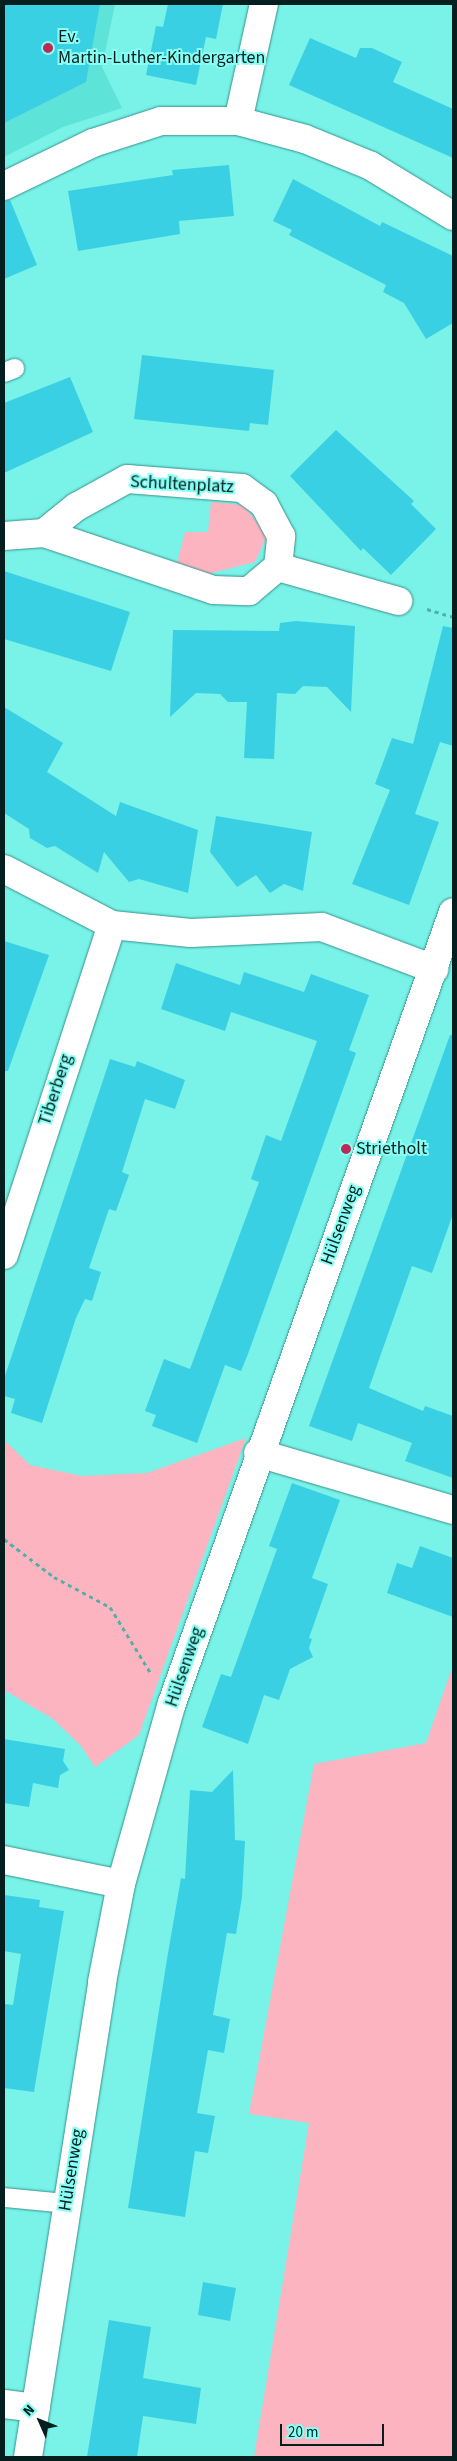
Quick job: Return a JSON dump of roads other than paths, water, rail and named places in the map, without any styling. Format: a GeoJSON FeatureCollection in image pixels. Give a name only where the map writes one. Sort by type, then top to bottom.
{"type":"FeatureCollection","features":[{"type":"Feature","properties":{"kind":"street"},"geometry":{"type":"LineString","coordinates":[[238,121],[264,4]]}},
{"type":"Feature","properties":{"kind":"street"},"geometry":{"type":"LineString","coordinates":[[4,186],[93,143],[161,121],[238,121],[305,139],[372,166],[453,216]]}},
{"type":"Feature","properties":{"kind":"street","name":"Schultenplatz"},"geometry":{"type":"LineString","coordinates":[[44,533],[76,507],[127,479],[242,488],[264,504],[281,536],[278,567]]}},
{"type":"Feature","properties":{"kind":"street"},"geometry":{"type":"LineString","coordinates":[[4,536],[44,533],[213,590],[249,590],[278,567],[398,601]]}},
{"type":"Feature","properties":{"kind":"street"},"geometry":{"type":"LineString","coordinates":[[4,869],[112,925],[191,934],[322,927],[434,969]]}},
{"type":"Feature","properties":{"kind":"street","name":"Hülsenweg"},"geometry":{"type":"LineString","coordinates":[[28,2457],[66,2203],[121,1884],[172,1703],[258,1453],[453,912]]}},
{"type":"Feature","properties":{"kind":"street","name":"Tiberberg"},"geometry":{"type":"LineString","coordinates":[[4,1256],[112,925]]}},
{"type":"Feature","properties":{"kind":"street"},"geometry":{"type":"LineString","coordinates":[[258,1453],[453,1510]]}},
{"type":"Feature","properties":{"kind":"street"},"geometry":{"type":"LineString","coordinates":[[4,1860],[121,1884]]}},
{"type":"Feature","properties":{"kind":"street"},"geometry":{"type":"LineString","coordinates":[[4,2404],[36,2408]]}},
{"type":"Feature","properties":{"kind":"lane"},"geometry":{"type":"LineString","coordinates":[[4,2197],[66,2203]]}},
{"type":"Feature","properties":{"kind":"place","name":"Ev. Martin-Luther-Kindergarten"},"geometry":{"type":"Point","coordinates":[48,48]}},
{"type":"Feature","properties":{"kind":"place","name":"Strietholt"},"geometry":{"type":"Point","coordinates":[346,1149]}}]}
